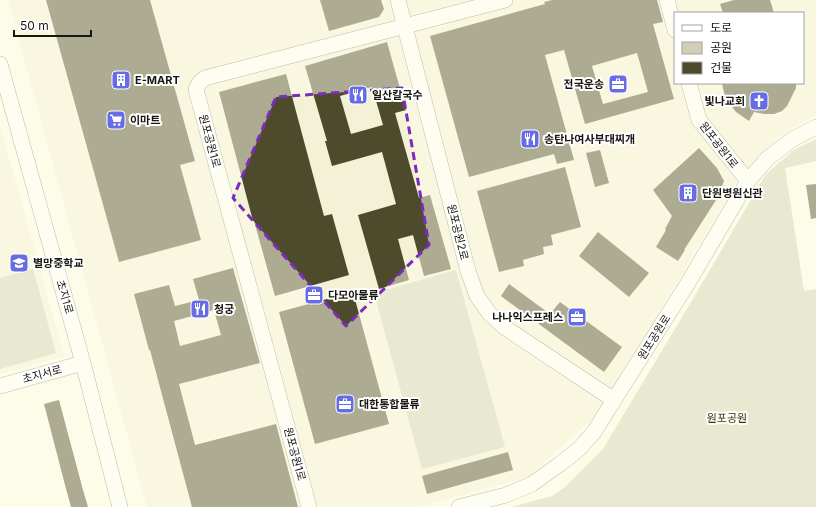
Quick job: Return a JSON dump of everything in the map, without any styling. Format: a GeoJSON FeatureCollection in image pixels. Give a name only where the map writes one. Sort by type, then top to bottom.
{"type":"FeatureCollection","features":[{"type":"Feature","properties":{"kind":"street","name":"원포공원2로"},"geometry":{"type":"LineString","coordinates":[[398,0],[468,271],[477,296],[489,313],[504,327],[614,400]]}},
{"type":"Feature","properties":{"kind":"street","name":"원포공원1로"},"geometry":{"type":"LineString","coordinates":[[309,507],[196,90],[199,83],[205,78],[505,0]]}},
{"type":"Feature","properties":{"kind":"street"},"geometry":{"type":"LineString","coordinates":[[667,0],[674,26]]}},
{"type":"Feature","properties":{"kind":"street","name":"초지1로"},"geometry":{"type":"LineString","coordinates":[[0,64],[84,363],[120,507]]}},
{"type":"Feature","properties":{"kind":"street","name":"원포공원1로"},"geometry":{"type":"LineString","coordinates":[[689,84],[699,120],[748,181]]}},
{"type":"Feature","properties":{"kind":"street","name":"원포공원로"},"geometry":{"type":"LineString","coordinates":[[460,507],[506,495],[532,484],[578,449],[594,432],[688,283],[748,181],[768,158],[793,138],[816,127]]}},
{"type":"Feature","properties":{"kind":"street","name":"초지서로"},"geometry":{"type":"LineString","coordinates":[[0,386],[84,363]]}},
{"type":"Feature","properties":{"kind":"highlighted area"},"geometry":{"type":"Polygon","coordinates":[[[402,88],[429,245],[346,326],[233,198],[276,97],[402,88]]]}},
{"type":"Feature","properties":{"kind":"shaded area"},"geometry":{"type":"Polygon","coordinates":[[[8,0],[816,0],[816,115],[784,133],[741,174],[601,411],[528,477],[418,507],[147,507],[8,0]]]}},
{"type":"Feature","properties":{"kind":"shaded area","name":"별망중학교"},"geometry":{"type":"Polygon","coordinates":[[[0,125],[64,356],[0,374],[0,125]]]}},
{"type":"Feature","properties":{"kind":"green space","name":"원포공원"},"geometry":{"type":"Polygon","coordinates":[[[816,139],[816,161],[785,168],[804,291],[816,289],[816,507],[511,507],[552,496],[565,487],[603,449],[766,174],[794,150],[816,139]]]}},
{"type":"Feature","properties":{"kind":"green space"},"geometry":{"type":"Polygon","coordinates":[[[33,269],[56,353],[0,369],[0,278],[33,269]]]}},
{"type":"Feature","properties":{"kind":"green space"},"geometry":{"type":"Polygon","coordinates":[[[456,270],[505,447],[422,469],[374,293],[456,270]]]}},
{"type":"Feature","properties":{"kind":"building","name":"E-MART"},"geometry":{"type":"Polygon","coordinates":[[[46,0],[150,0],[195,161],[180,165],[201,240],[119,262],[46,0]]]}},
{"type":"Feature","properties":{"kind":"building"},"geometry":{"type":"Polygon","coordinates":[[[320,0],[381,0],[384,9],[379,17],[329,31],[320,0]]]}},
{"type":"Feature","properties":{"kind":"building"},"geometry":{"type":"Polygon","coordinates":[[[552,0],[657,0],[663,22],[653,24],[674,99],[585,124],[564,50],[545,55],[574,160],[557,164],[554,154],[469,177],[430,36],[545,4],[544,2],[552,0]],[[637,53],[592,66],[603,104],[648,92],[637,53]]]}},
{"type":"Feature","properties":{"kind":"building"},"geometry":{"type":"Polygon","coordinates":[[[734,0],[770,0],[774,12],[723,12],[720,4],[734,0]]]}},
{"type":"Feature","properties":{"kind":"building"},"geometry":{"type":"Polygon","coordinates":[[[387,42],[406,110],[395,113],[419,198],[430,195],[451,269],[424,276],[413,235],[398,239],[409,280],[379,289],[358,215],[396,204],[382,152],[332,166],[325,141],[327,141],[305,66],[387,42]],[[372,87],[340,96],[351,134],[383,125],[372,87]]]}},
{"type":"Feature","properties":{"kind":"building"},"geometry":{"type":"Polygon","coordinates":[[[286,74],[324,216],[332,214],[349,275],[275,296],[253,221],[219,92],[286,74]]]}},
{"type":"Feature","properties":{"kind":"building","name":"빛나교회"},"geometry":{"type":"Polygon","coordinates":[[[722,84],[796,84],[796,88],[787,106],[782,111],[774,114],[754,112],[749,121],[736,112],[724,93],[722,84]]]}},
{"type":"Feature","properties":{"kind":"building","name":"단원병원신관"},"geometry":{"type":"Polygon","coordinates":[[[699,148],[717,168],[724,181],[718,197],[678,261],[656,247],[672,216],[653,190],[699,148]]]}},
{"type":"Feature","properties":{"kind":"building"},"geometry":{"type":"Polygon","coordinates":[[[600,150],[609,183],[595,187],[586,153],[600,150]]]}},
{"type":"Feature","properties":{"kind":"building"},"geometry":{"type":"Polygon","coordinates":[[[565,167],[581,227],[551,235],[553,245],[543,247],[544,254],[523,260],[524,266],[499,272],[477,191],[565,167]]]}},
{"type":"Feature","properties":{"kind":"building"},"geometry":{"type":"Polygon","coordinates":[[[816,184],[816,218],[811,219],[806,185],[816,184]]]}},
{"type":"Feature","properties":{"kind":"building"},"geometry":{"type":"Polygon","coordinates":[[[598,232],[649,273],[629,297],[579,256],[598,232]]]}},
{"type":"Feature","properties":{"kind":"building"},"geometry":{"type":"Polygon","coordinates":[[[233,268],[260,363],[179,384],[195,445],[276,424],[298,507],[192,507],[134,294],[169,285],[175,306],[199,300],[193,279],[233,268]],[[214,310],[174,321],[180,346],[221,335],[214,310]]]}},
{"type":"Feature","properties":{"kind":"building"},"geometry":{"type":"Polygon","coordinates":[[[509,284],[550,314],[560,302],[622,347],[604,372],[501,296],[509,284]]]}},
{"type":"Feature","properties":{"kind":"building"},"geometry":{"type":"Polygon","coordinates":[[[353,292],[389,424],[315,444],[279,312],[353,292]]]}},
{"type":"Feature","properties":{"kind":"building"},"geometry":{"type":"Polygon","coordinates":[[[59,400],[88,507],[71,507],[65,485],[44,404],[59,400]]]}},
{"type":"Feature","properties":{"kind":"building"},"geometry":{"type":"Polygon","coordinates":[[[508,452],[513,470],[427,494],[422,476],[508,452]]]}},
{"type":"Feature","properties":{"kind":"place","name":"E-MART"},"geometry":{"type":"Point","coordinates":[121,80]}},
{"type":"Feature","properties":{"kind":"place","name":"전국운송"},"geometry":{"type":"Point","coordinates":[618,84]}},
{"type":"Feature","properties":{"kind":"place","name":"일산칼국수"},"geometry":{"type":"Point","coordinates":[358,95]}},
{"type":"Feature","properties":{"kind":"place","name":"빛나교회"},"geometry":{"type":"Point","coordinates":[759,101]}},
{"type":"Feature","properties":{"kind":"place","name":"이마트"},"geometry":{"type":"Point","coordinates":[116,120]}},
{"type":"Feature","properties":{"kind":"place","name":"송탄나여사부대찌개"},"geometry":{"type":"Point","coordinates":[530,139]}},
{"type":"Feature","properties":{"kind":"place","name":"단원병원신관"},"geometry":{"type":"Point","coordinates":[688,193]}},
{"type":"Feature","properties":{"kind":"place","name":"별망중학교"},"geometry":{"type":"Point","coordinates":[19,263]}},
{"type":"Feature","properties":{"kind":"place","name":"다모아물류"},"geometry":{"type":"Point","coordinates":[314,295]}},
{"type":"Feature","properties":{"kind":"place","name":"청궁"},"geometry":{"type":"Point","coordinates":[200,309]}},
{"type":"Feature","properties":{"kind":"place","name":"나나익스프레스"},"geometry":{"type":"Point","coordinates":[577,317]}},
{"type":"Feature","properties":{"kind":"place","name":"대한통합물류"},"geometry":{"type":"Point","coordinates":[345,404]}}]}
